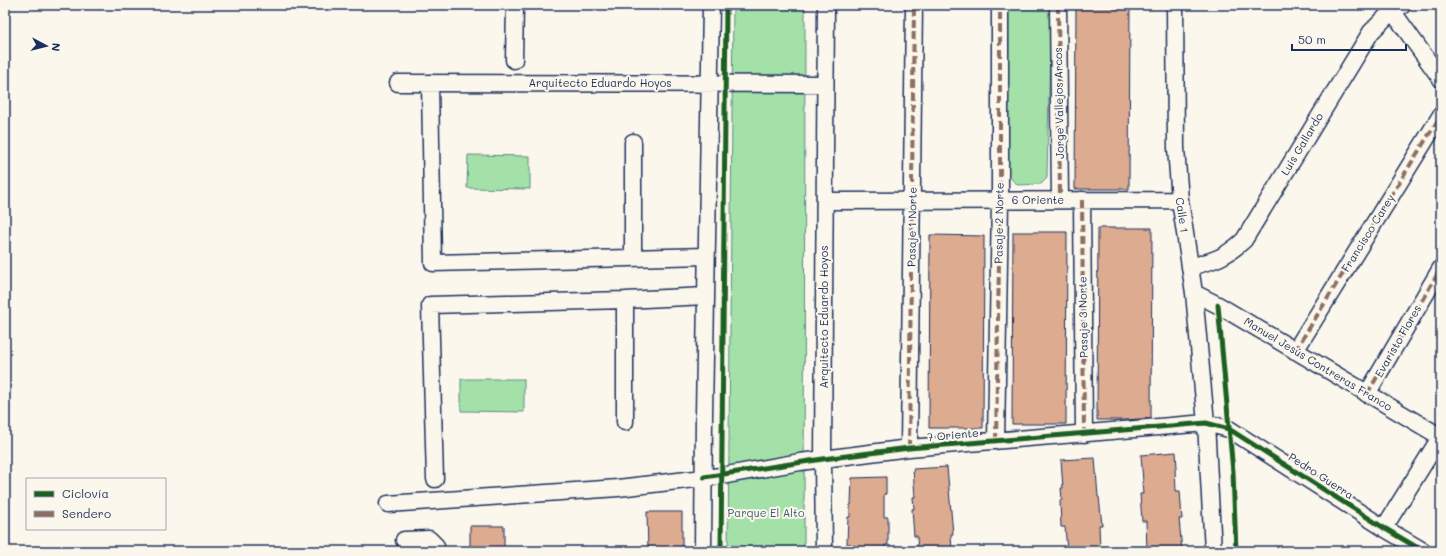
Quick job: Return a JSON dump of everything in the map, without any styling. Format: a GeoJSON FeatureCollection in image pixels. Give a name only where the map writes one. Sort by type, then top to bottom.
{"type":"FeatureCollection","features":[{"type":"Feature","properties":{"kind":"street"},"geometry":{"type":"LineString","coordinates":[[514,60],[515,5]]}},
{"type":"Feature","properties":{"kind":"street"},"geometry":{"type":"LineString","coordinates":[[703,551],[706,256],[711,5]]}},
{"type":"Feature","properties":{"kind":"street","name":"Arquitecto Eduardo Hoyos"},"geometry":{"type":"LineString","coordinates":[[824,551],[823,459],[826,5]]}},
{"type":"Feature","properties":{"kind":"street","name":"Pasaje 1 Norte"},"geometry":{"type":"LineString","coordinates":[[909,448],[914,5]]}},
{"type":"Feature","properties":{"kind":"street","name":"Pasaje 2 Norte"},"geometry":{"type":"LineString","coordinates":[[996,441],[1000,201],[1000,5]]}},
{"type":"Feature","properties":{"kind":"street","name":"Jorge Vallejos Arcos"},"geometry":{"type":"LineString","coordinates":[[1058,5],[1060,200]]}},
{"type":"Feature","properties":{"kind":"street","name":"Calle 1"},"geometry":{"type":"LineString","coordinates":[[1175,5],[1176,148],[1180,200],[1194,293],[1206,423],[1213,551]]}},
{"type":"Feature","properties":{"kind":"street"},"geometry":{"type":"LineString","coordinates":[[1394,7],[1441,79]]}},
{"type":"Feature","properties":{"kind":"street","name":"Luis Gallardo"},"geometry":{"type":"LineString","coordinates":[[1190,267],[1215,260],[1230,253],[1244,240],[1371,32],[1394,7]]}},
{"type":"Feature","properties":{"kind":"street","name":"Arquitecto Eduardo Hoyos"},"geometry":{"type":"LineString","coordinates":[[398,83],[825,84]]}},
{"type":"Feature","properties":{"kind":"street"},"geometry":{"type":"LineString","coordinates":[[430,83],[433,263],[706,256]]}},
{"type":"Feature","properties":{"kind":"street","name":"Francisco Carey"},"geometry":{"type":"LineString","coordinates":[[1295,351],[1441,115]]}},
{"type":"Feature","properties":{"kind":"street"},"geometry":{"type":"LineString","coordinates":[[633,142],[633,258]]}},
{"type":"Feature","properties":{"kind":"street","name":"Pasaje 3 Norte"},"geometry":{"type":"LineString","coordinates":[[1082,200],[1084,434]]}},
{"type":"Feature","properties":{"kind":"street","name":"6 Oriente"},"geometry":{"type":"LineString","coordinates":[[825,201],[1180,200]]}},
{"type":"Feature","properties":{"kind":"street","name":"Evaristo Flores"},"geometry":{"type":"LineString","coordinates":[[1367,394],[1441,268]]}},
{"type":"Feature","properties":{"kind":"street","name":"Manuel Jesús Contreras Franco"},"geometry":{"type":"LineString","coordinates":[[1194,293],[1218,305],[1441,437]]}},
{"type":"Feature","properties":{"kind":"street"},"geometry":{"type":"LineString","coordinates":[[435,479],[430,305],[625,300],[706,296]]}},
{"type":"Feature","properties":{"kind":"street"},"geometry":{"type":"LineString","coordinates":[[625,300],[625,422]]}},
{"type":"Feature","properties":{"kind":"street","name":"7 Oriente"},"geometry":{"type":"LineString","coordinates":[[388,504],[618,488],[909,448],[1206,423]]}},
{"type":"Feature","properties":{"kind":"street","name":"Pedro Guerra"},"geometry":{"type":"LineString","coordinates":[[1206,423],[1229,429],[1384,528],[1423,551]]}},
{"type":"Feature","properties":{"kind":"street"},"geometry":{"type":"LineString","coordinates":[[1384,528],[1441,437]]}},
{"type":"Feature","properties":{"kind":"street"},"geometry":{"type":"LineString","coordinates":[[404,540],[429,539],[436,546],[436,551]]}},
{"type":"Feature","properties":{"kind":"green space","name":"Parque El Alto"},"geometry":{"type":"Polygon","coordinates":[[[733,5],[805,5],[804,551],[728,551],[733,5]]]}},
{"type":"Feature","properties":{"kind":"green space"},"geometry":{"type":"Polygon","coordinates":[[[1008,5],[1051,5],[1047,178],[1041,184],[1018,185],[1008,176],[1008,5]]]}},
{"type":"Feature","properties":{"kind":"green space"},"geometry":{"type":"Polygon","coordinates":[[[468,155],[530,156],[530,189],[467,188],[468,155]]]}},
{"type":"Feature","properties":{"kind":"green space"},"geometry":{"type":"Polygon","coordinates":[[[461,379],[524,379],[524,412],[461,411],[461,379]]]}},
{"type":"Feature","properties":{"kind":"building"},"geometry":{"type":"Polygon","coordinates":[[[1076,5],[1130,5],[1129,189],[1075,189],[1076,5]]]}},
{"type":"Feature","properties":{"kind":"building"},"geometry":{"type":"Polygon","coordinates":[[[1098,228],[1152,228],[1151,418],[1097,420],[1098,228]]]}},
{"type":"Feature","properties":{"kind":"building"},"geometry":{"type":"Polygon","coordinates":[[[1013,232],[1067,232],[1066,424],[1012,424],[1013,232]]]}},
{"type":"Feature","properties":{"kind":"building"},"geometry":{"type":"Polygon","coordinates":[[[930,235],[984,236],[983,428],[929,428],[930,235]]]}},
{"type":"Feature","properties":{"kind":"building"},"geometry":{"type":"Polygon","coordinates":[[[1176,452],[1176,491],[1180,491],[1182,519],[1179,519],[1182,551],[1147,551],[1146,521],[1142,521],[1140,494],[1143,494],[1141,455],[1176,452]]]}},
{"type":"Feature","properties":{"kind":"building"},"geometry":{"type":"Polygon","coordinates":[[[1095,458],[1102,525],[1099,525],[1100,551],[1067,551],[1065,527],[1061,527],[1060,500],[1062,500],[1061,488],[1063,488],[1061,460],[1095,458]]]}},
{"type":"Feature","properties":{"kind":"building"},"geometry":{"type":"Polygon","coordinates":[[[947,467],[953,534],[951,534],[952,551],[918,551],[917,536],[914,536],[912,509],[914,509],[913,497],[915,497],[913,469],[947,467]]]}},
{"type":"Feature","properties":{"kind":"building"},"geometry":{"type":"Polygon","coordinates":[[[886,477],[884,517],[888,517],[888,545],[885,545],[885,551],[851,551],[851,544],[847,544],[852,478],[886,477]]]}},
{"type":"Feature","properties":{"kind":"building"},"geometry":{"type":"Polygon","coordinates":[[[647,512],[682,512],[682,551],[648,551],[647,512]]]}},
{"type":"Feature","properties":{"kind":"building"},"geometry":{"type":"Polygon","coordinates":[[[470,526],[504,526],[504,551],[470,551],[470,526]]]}},
{"type":"Feature","properties":{"kind":"marked path"},"geometry":{"type":"LineString","coordinates":[[909,448],[914,5]]}},
{"type":"Feature","properties":{"kind":"marked path"},"geometry":{"type":"LineString","coordinates":[[996,441],[1000,201],[1000,5]]}},
{"type":"Feature","properties":{"kind":"marked path"},"geometry":{"type":"LineString","coordinates":[[1058,5],[1060,200]]}},
{"type":"Feature","properties":{"kind":"marked path"},"geometry":{"type":"LineString","coordinates":[[1295,351],[1441,115]]}},
{"type":"Feature","properties":{"kind":"marked path"},"geometry":{"type":"LineString","coordinates":[[1082,200],[1084,434]]}},
{"type":"Feature","properties":{"kind":"marked path"},"geometry":{"type":"LineString","coordinates":[[1367,394],[1441,268]]}},
{"type":"Feature","properties":{"kind":"cycle path"},"geometry":{"type":"LineString","coordinates":[[721,551],[726,5]]}},
{"type":"Feature","properties":{"kind":"cycle path"},"geometry":{"type":"LineString","coordinates":[[1218,305],[1233,472],[1236,551]]}},
{"type":"Feature","properties":{"kind":"cycle path"},"geometry":{"type":"LineString","coordinates":[[704,477],[909,448],[1206,423],[1229,429],[1384,528],[1423,551]]}}]}
